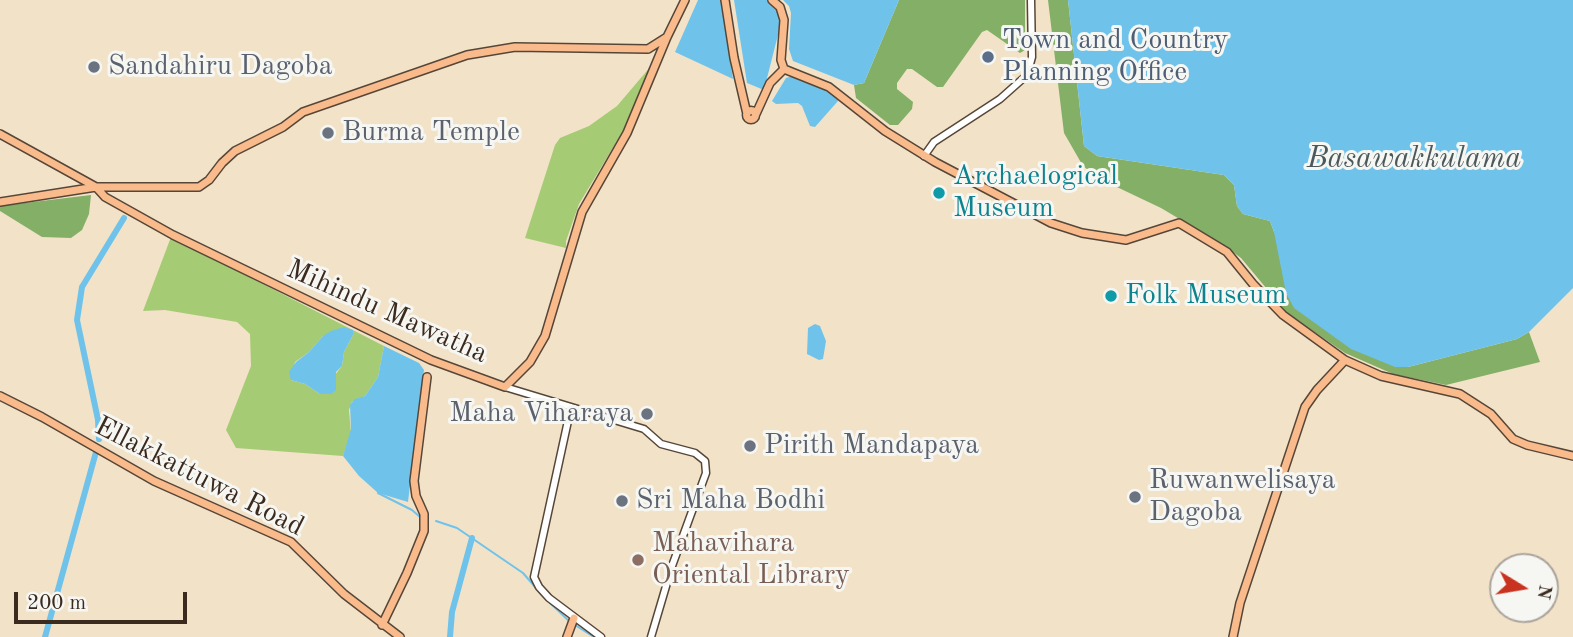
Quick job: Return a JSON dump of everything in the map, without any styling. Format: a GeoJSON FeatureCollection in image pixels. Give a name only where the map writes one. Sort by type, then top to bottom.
{"type":"FeatureCollection","features":[{"type":"Feature","properties":{"kind":"main road","name":"Mihindu Mawatha"},"geometry":{"type":"LineString","coordinates":[[0,134],[96,187],[105,197],[173,235],[431,360],[505,387],[530,362],[545,336],[582,212],[627,134],[685,0]]}},
{"type":"Feature","properties":{"kind":"main road"},"geometry":{"type":"LineString","coordinates":[[725,0],[734,58],[751,112],[770,83],[784,69]]}},
{"type":"Feature","properties":{"kind":"main road"},"geometry":{"type":"LineString","coordinates":[[772,0],[780,7],[784,20],[781,60],[784,69]]}},
{"type":"Feature","properties":{"kind":"main road"},"geometry":{"type":"LineString","coordinates":[[0,202],[96,187],[199,187],[236,151],[282,127],[303,112],[478,52],[515,47],[648,49],[667,37]]}},
{"type":"Feature","properties":{"kind":"main road"},"geometry":{"type":"LineString","coordinates":[[784,69],[830,87],[885,131],[923,156],[1051,223],[1082,233],[1126,240],[1179,223],[1227,252],[1283,315],[1345,360],[1381,376],[1460,394],[1491,414],[1513,439],[1573,456]]}},
{"type":"Feature","properties":{"kind":"main road"},"geometry":{"type":"LineString","coordinates":[[1233,637],[1240,603],[1305,407],[1345,360]]}},
{"type":"Feature","properties":{"kind":"main road"},"geometry":{"type":"LineString","coordinates":[[382,625],[421,539],[424,518],[415,496],[414,485],[427,377]]}},
{"type":"Feature","properties":{"kind":"main road","name":"Ellakkattuwa Road"},"geometry":{"type":"LineString","coordinates":[[0,396],[162,485],[290,542],[335,586],[400,637]]}},
{"type":"Feature","properties":{"kind":"main road"},"geometry":{"type":"LineString","coordinates":[[568,636],[574,618]]}},
{"type":"Feature","properties":{"kind":"street"},"geometry":{"type":"LineString","coordinates":[[923,156],[933,142],[1000,99],[1027,75],[1032,57],[1031,0]]}},
{"type":"Feature","properties":{"kind":"street"},"geometry":{"type":"LineString","coordinates":[[505,387],[644,429],[662,444],[700,455],[706,464],[706,473],[694,513],[673,566],[651,637]]}},
{"type":"Feature","properties":{"kind":"street"},"geometry":{"type":"LineString","coordinates":[[575,408],[534,577],[543,592],[601,637]]}},
{"type":"Feature","properties":{"kind":"green space"},"geometry":{"type":"Polygon","coordinates":[[[899,0],[1025,0],[1025,50],[1020,53],[987,30],[982,32],[943,87],[937,87],[912,69],[907,69],[897,83],[897,89],[913,102],[912,109],[898,125],[890,125],[856,98],[854,85],[864,83],[899,0]]]}},
{"type":"Feature","properties":{"kind":"green space"},"geometry":{"type":"Polygon","coordinates":[[[1048,0],[1068,0],[1084,146],[1097,156],[1224,175],[1234,185],[1237,206],[1243,214],[1270,221],[1274,232],[1408,367],[1517,339],[1529,332],[1540,362],[1446,385],[1393,374],[1345,353],[1287,313],[1241,258],[1225,246],[1161,208],[1100,179],[1083,166],[1064,133],[1048,0]]]}},
{"type":"Feature","properties":{"kind":"green space"},"geometry":{"type":"Polygon","coordinates":[[[657,59],[626,126],[579,204],[566,248],[525,238],[555,145],[560,138],[589,126],[617,106],[657,59]]]}},
{"type":"Feature","properties":{"kind":"green space"},"geometry":{"type":"Polygon","coordinates":[[[91,195],[89,214],[82,230],[71,238],[42,237],[0,211],[0,206],[91,195]]]}},
{"type":"Feature","properties":{"kind":"green space"},"geometry":{"type":"Polygon","coordinates":[[[171,237],[384,346],[378,377],[365,396],[352,402],[349,410],[351,433],[343,456],[236,448],[226,430],[251,366],[250,334],[237,322],[165,310],[143,311],[171,237]],[[353,335],[323,336],[309,352],[295,362],[291,380],[305,384],[320,394],[342,366],[344,352],[353,335]]]}},
{"type":"Feature","properties":{"kind":"water"},"geometry":{"type":"Polygon","coordinates":[[[698,0],[721,0],[733,79],[675,52],[698,0]]]}},
{"type":"Feature","properties":{"kind":"water"},"geometry":{"type":"Polygon","coordinates":[[[734,0],[767,0],[779,8],[782,19],[764,90],[747,83],[734,0]]]}},
{"type":"Feature","properties":{"kind":"water"},"geometry":{"type":"Polygon","coordinates":[[[783,0],[899,0],[864,83],[854,85],[793,61],[789,49],[791,13],[783,0]]]}},
{"type":"Feature","properties":{"kind":"water","name":"Basawakkulama"},"geometry":{"type":"Polygon","coordinates":[[[1068,0],[1573,0],[1573,288],[1529,332],[1517,339],[1408,367],[1395,367],[1351,349],[1294,308],[1286,293],[1270,221],[1243,214],[1237,206],[1234,185],[1224,175],[1097,156],[1084,146],[1068,0]]]}},
{"type":"Feature","properties":{"kind":"water"},"geometry":{"type":"Polygon","coordinates":[[[792,76],[837,95],[838,101],[815,127],[810,126],[802,106],[798,103],[776,104],[772,101],[786,78],[792,76]]]}},
{"type":"Feature","properties":{"kind":"water"},"geometry":{"type":"Polygon","coordinates":[[[815,324],[820,326],[826,341],[823,359],[819,360],[807,354],[808,328],[815,324]]]}},
{"type":"Feature","properties":{"kind":"water"},"geometry":{"type":"Polygon","coordinates":[[[344,327],[353,330],[353,335],[344,352],[342,366],[336,372],[336,390],[331,394],[320,394],[305,384],[291,380],[289,372],[296,362],[323,336],[344,327]]]}},
{"type":"Feature","properties":{"kind":"water"},"geometry":{"type":"Polygon","coordinates":[[[384,346],[419,363],[424,370],[408,502],[378,493],[359,476],[343,456],[351,429],[350,405],[355,399],[365,396],[378,377],[384,346]]]}},
{"type":"Feature","properties":{"kind":"waterway"},"geometry":{"type":"LineString","coordinates":[[99,439],[98,420],[77,320],[82,287],[124,218]]}},
{"type":"Feature","properties":{"kind":"waterway"},"geometry":{"type":"LineString","coordinates":[[45,637],[96,452]]}},
{"type":"Feature","properties":{"kind":"waterway"},"geometry":{"type":"LineString","coordinates":[[378,493],[412,510],[420,517]]}},
{"type":"Feature","properties":{"kind":"waterway"},"geometry":{"type":"LineString","coordinates":[[436,521],[457,528],[523,573],[536,588]]}},
{"type":"Feature","properties":{"kind":"waterway"},"geometry":{"type":"LineString","coordinates":[[450,637],[452,612],[472,538]]}},
{"type":"Feature","properties":{"kind":"waterway"},"geometry":{"type":"LineString","coordinates":[[547,600],[570,622]]}},
{"type":"Feature","properties":{"kind":"waterway"},"geometry":{"type":"LineString","coordinates":[[575,625],[594,637]]}},
{"type":"Feature","properties":{"kind":"place","name":"Town and Country Planning Office"},"geometry":{"type":"Point","coordinates":[988,57]}},
{"type":"Feature","properties":{"kind":"place","name":"Sandahiru Dagoba"},"geometry":{"type":"Point","coordinates":[94,67]}},
{"type":"Feature","properties":{"kind":"place","name":"Burma Temple"},"geometry":{"type":"Point","coordinates":[328,133]}},
{"type":"Feature","properties":{"kind":"place","name":"Archaelogical Museum"},"geometry":{"type":"Point","coordinates":[939,193]}},
{"type":"Feature","properties":{"kind":"place","name":"Folk Museum"},"geometry":{"type":"Point","coordinates":[1111,296]}},
{"type":"Feature","properties":{"kind":"place","name":"Maha Viharaya"},"geometry":{"type":"Point","coordinates":[647,414]}},
{"type":"Feature","properties":{"kind":"place","name":"Pirith Mandapaya"},"geometry":{"type":"Point","coordinates":[750,446]}},
{"type":"Feature","properties":{"kind":"place","name":"Ruwanwelisaya Dagoba"},"geometry":{"type":"Point","coordinates":[1135,497]}},
{"type":"Feature","properties":{"kind":"place","name":"Sri Maha Bodhi"},"geometry":{"type":"Point","coordinates":[622,501]}},
{"type":"Feature","properties":{"kind":"place","name":"Mahavihara Oriental Library"},"geometry":{"type":"Point","coordinates":[638,560]}}]}
